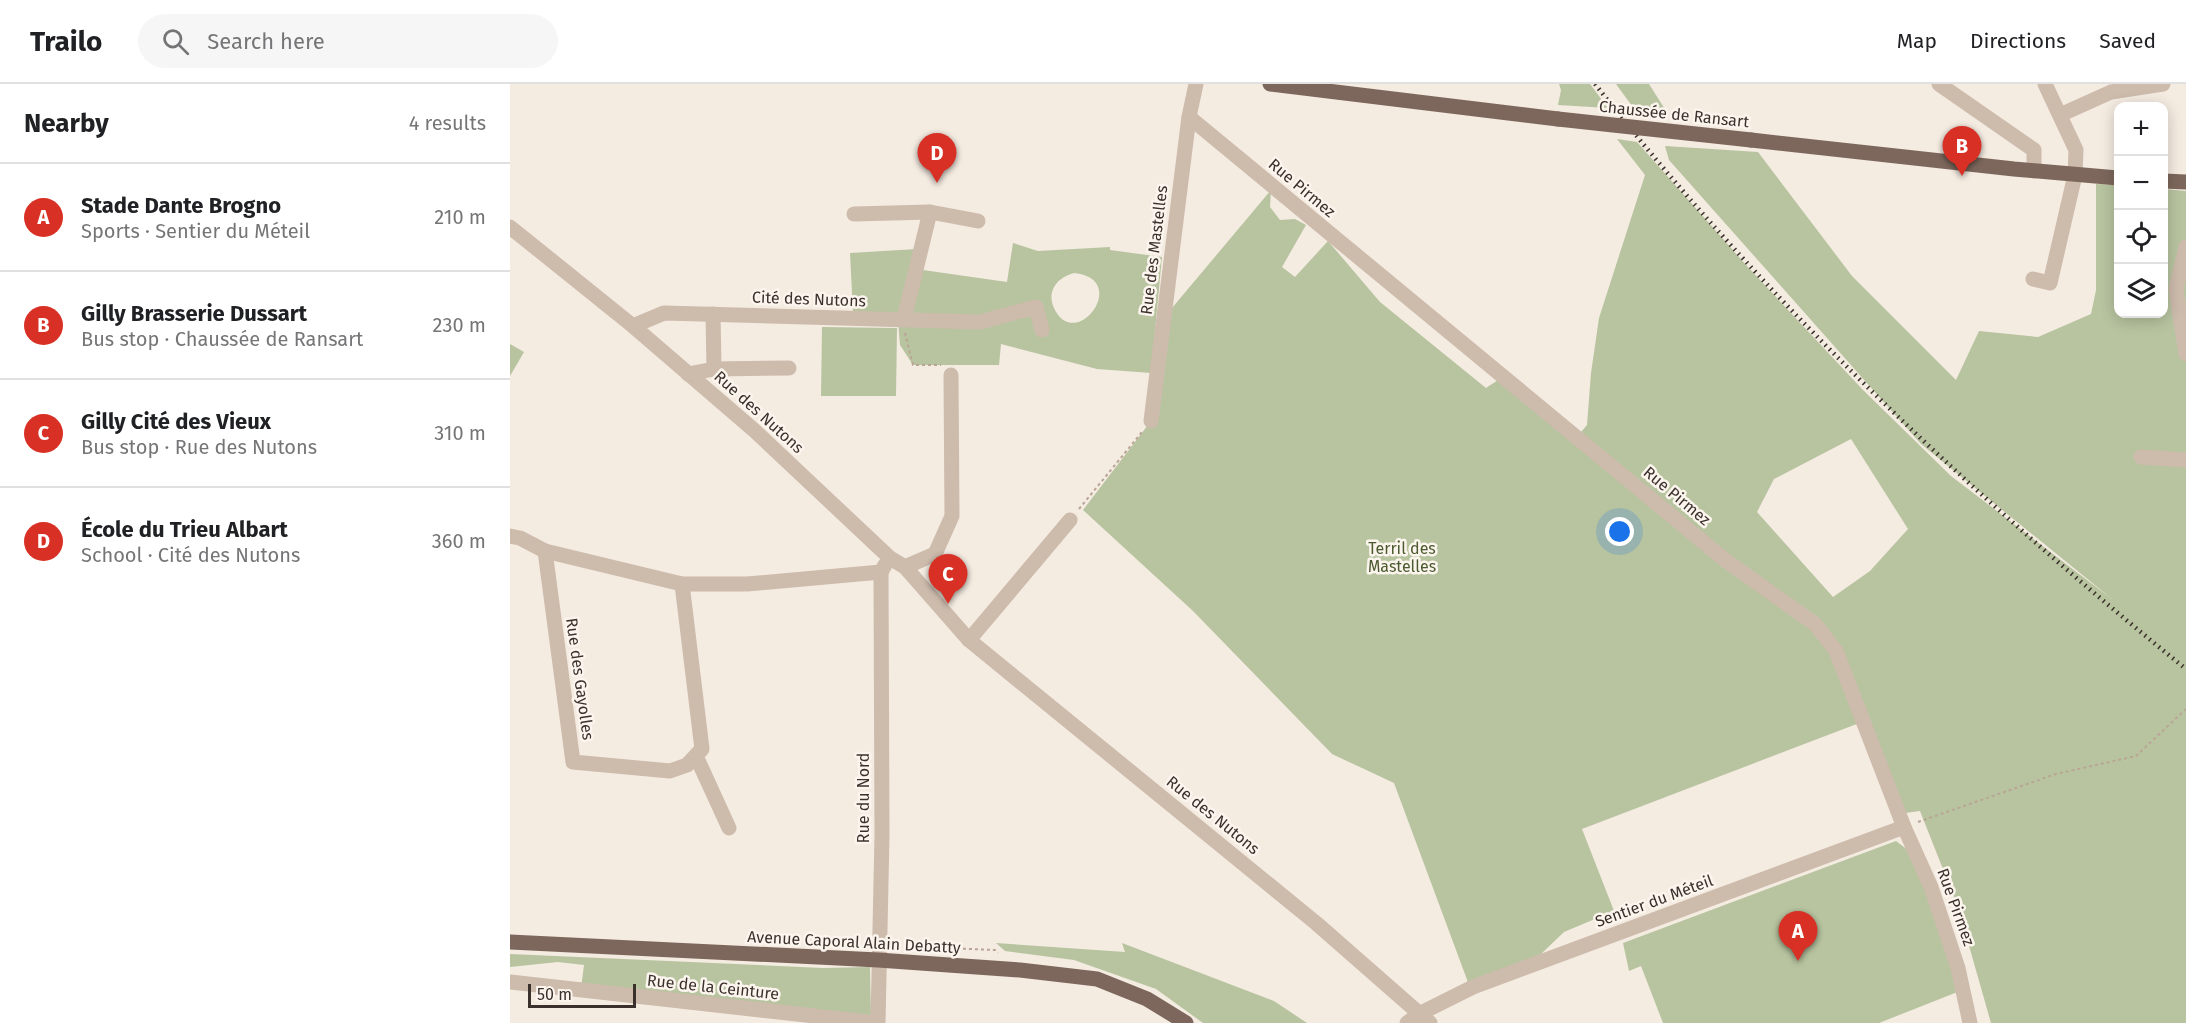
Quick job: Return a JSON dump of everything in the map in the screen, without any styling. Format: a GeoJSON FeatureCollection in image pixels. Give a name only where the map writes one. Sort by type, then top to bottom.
{"type":"FeatureCollection","features":[{"type":"Feature","properties":{"kind":"main road","name":"Chaussée de Ransart"},"geometry":{"type":"LineString","coordinates":[[1270,84],[1558,120],[2114,178]]}},
{"type":"Feature","properties":{"kind":"main road"},"geometry":{"type":"LineString","coordinates":[[2168,181],[2186,182]]}},
{"type":"Feature","properties":{"kind":"main road","name":"Avenue Caporal Alain Debatty"},"geometry":{"type":"LineString","coordinates":[[510,942],[878,960],[1020,970],[1097,980],[1147,999],[1186,1023]]}},
{"type":"Feature","properties":{"kind":"street","name":"Rue des Mastelles"},"geometry":{"type":"LineString","coordinates":[[1151,421],[1189,117],[1196,84]]}},
{"type":"Feature","properties":{"kind":"street"},"geometry":{"type":"LineString","coordinates":[[1938,84],[2034,150],[2034,171]]}},
{"type":"Feature","properties":{"kind":"street"},"geometry":{"type":"LineString","coordinates":[[2033,279],[2050,283],[2075,175],[2076,150],[2044,84]]}},
{"type":"Feature","properties":{"kind":"street"},"geometry":{"type":"LineString","coordinates":[[2060,115],[2123,87],[2163,84]]}},
{"type":"Feature","properties":{"kind":"street","name":"Rue Pirmez"},"geometry":{"type":"LineString","coordinates":[[1189,117],[1725,560],[1815,624],[1836,651],[1904,827],[1934,897],[1958,968],[1970,1023]]}},
{"type":"Feature","properties":{"kind":"street"},"geometry":{"type":"LineString","coordinates":[[854,214],[930,212],[978,221]]}},
{"type":"Feature","properties":{"kind":"street"},"geometry":{"type":"LineString","coordinates":[[904,319],[930,212]]}},
{"type":"Feature","properties":{"kind":"street","name":"Rue des Nutons"},"geometry":{"type":"LineString","coordinates":[[510,227],[633,326],[755,431],[890,558],[905,567],[969,640],[1316,923],[1419,1020]]}},
{"type":"Feature","properties":{"kind":"street"},"geometry":{"type":"LineString","coordinates":[[2186,247],[2176,290],[2186,354]]}},
{"type":"Feature","properties":{"kind":"street","name":"Cité des Nutons"},"geometry":{"type":"LineString","coordinates":[[633,326],[664,313],[980,322],[1036,307],[1041,330]]}},
{"type":"Feature","properties":{"kind":"street"},"geometry":{"type":"LineString","coordinates":[[713,314],[714,369]]}},
{"type":"Feature","properties":{"kind":"street"},"geometry":{"type":"LineString","coordinates":[[688,374],[714,369],[789,368]]}},
{"type":"Feature","properties":{"kind":"street"},"geometry":{"type":"LineString","coordinates":[[905,567],[935,554],[952,516],[951,375]]}},
{"type":"Feature","properties":{"kind":"street"},"geometry":{"type":"LineString","coordinates":[[2140,457],[2186,460]]}},
{"type":"Feature","properties":{"kind":"street"},"geometry":{"type":"LineString","coordinates":[[969,640],[1070,520]]}},
{"type":"Feature","properties":{"kind":"street"},"geometry":{"type":"LineString","coordinates":[[510,536],[520,538],[545,550],[682,584],[747,584],[881,572],[890,558]]}},
{"type":"Feature","properties":{"kind":"street","name":"Rue des Gayolles"},"geometry":{"type":"LineString","coordinates":[[545,550],[573,762],[670,771],[687,765],[696,756]]}},
{"type":"Feature","properties":{"kind":"street","name":"Rue du Nord"},"geometry":{"type":"LineString","coordinates":[[877,1023],[882,835],[881,572]]}},
{"type":"Feature","properties":{"kind":"street"},"geometry":{"type":"LineString","coordinates":[[682,584],[702,749],[696,756],[729,828]]}},
{"type":"Feature","properties":{"kind":"street","name":"Sentier du Méteil"},"geometry":{"type":"LineString","coordinates":[[1419,1020],[1473,987],[1904,827]]}},
{"type":"Feature","properties":{"kind":"street","name":"Rue de la Ceinture"},"geometry":{"type":"LineString","coordinates":[[510,982],[877,1023]]}},
{"type":"Feature","properties":{"kind":"path"},"geometry":{"type":"LineString","coordinates":[[904,319],[913,364],[951,365],[951,375]]}},
{"type":"Feature","properties":{"kind":"path"},"geometry":{"type":"LineString","coordinates":[[1070,520],[1151,421]]}},
{"type":"Feature","properties":{"kind":"path"},"geometry":{"type":"LineString","coordinates":[[1904,827],[2056,774],[2136,756],[2178,719],[2186,709]]}},
{"type":"Feature","properties":{"kind":"green space"},"geometry":{"type":"Polygon","coordinates":[[[1559,84],[1590,84],[1608,108],[1558,105],[1561,90],[1559,84]]]}},
{"type":"Feature","properties":{"kind":"green space"},"geometry":{"type":"Polygon","coordinates":[[[1616,84],[1649,84],[1668,114],[1635,110],[1616,84]]]}},
{"type":"Feature","properties":{"kind":"green space","name":"Terril des Mastelles"},"geometry":{"type":"Polygon","coordinates":[[[1617,139],[1637,142],[1747,266],[1863,390],[1951,476],[2112,599],[1921,444],[1669,160],[1665,146],[1758,152],[1852,276],[1956,380],[1979,331],[2038,337],[2091,314],[2096,290],[2096,184],[2114,185],[2114,318],[2168,318],[2168,189],[2186,191],[2186,1023],[1991,1023],[1958,907],[1920,811],[1905,813],[1862,722],[1582,829],[1614,911],[1564,932],[1541,954],[1469,985],[1394,783],[1332,754],[1193,611],[1083,510],[1151,421],[1172,308],[1271,190],[1270,207],[1280,220],[1295,219],[1306,225],[1282,267],[1295,277],[1328,241],[1380,302],[1486,388],[1498,380],[1575,439],[1587,425],[1591,373],[1599,318],[1645,175],[1617,139]],[[1851,439],[1774,479],[1757,512],[1833,597],[1870,571],[1908,529],[1851,439]]]}},
{"type":"Feature","properties":{"kind":"green space"},"geometry":{"type":"Polygon","coordinates":[[[1013,243],[1038,251],[1110,247],[1110,250],[1162,257],[1151,373],[1097,369],[1001,344],[999,365],[913,365],[900,345],[898,321],[853,313],[850,253],[917,249],[923,270],[1007,282],[1013,243]],[[1074,273],[1063,278],[1055,286],[1052,302],[1063,320],[1074,323],[1085,319],[1094,310],[1099,299],[1098,287],[1091,278],[1074,273]]]}},
{"type":"Feature","properties":{"kind":"green space"},"geometry":{"type":"Polygon","coordinates":[[[822,327],[897,328],[896,396],[821,396],[822,327]]]}},
{"type":"Feature","properties":{"kind":"green space"},"geometry":{"type":"Polygon","coordinates":[[[510,344],[524,352],[510,376],[510,344]]]}},
{"type":"Feature","properties":{"kind":"green space"},"geometry":{"type":"Polygon","coordinates":[[[1896,841],[1917,857],[1960,991],[1879,1023],[1663,1023],[1641,966],[1629,971],[1623,943],[1896,841]]]}},
{"type":"Feature","properties":{"kind":"green space"},"geometry":{"type":"Polygon","coordinates":[[[996,943],[1125,952],[1122,943],[1274,1001],[1307,1023],[1203,1023],[1156,989],[1074,960],[1005,951],[996,943]]]}},
{"type":"Feature","properties":{"kind":"green space"},"geometry":{"type":"Polygon","coordinates":[[[510,954],[823,968],[870,967],[871,1016],[581,988],[584,965],[558,962],[510,967],[510,954]]]}},
{"type":"Feature","properties":{"kind":"railway"},"geometry":{"type":"LineString","coordinates":[[1595,84],[1660,165],[1729,243],[1874,393],[2027,535],[2186,669]]}},
{"type":"Feature","properties":{"kind":"place","name":"Gilly Brasserie Dussart"},"geometry":{"type":"Point","coordinates":[1962,176]}},
{"type":"Feature","properties":{"kind":"place","name":"École du Trieu Albart"},"geometry":{"type":"Point","coordinates":[937,183]}},
{"type":"Feature","properties":{"kind":"place","name":"Gilly Cité des Vieux"},"geometry":{"type":"Point","coordinates":[948,604]}},
{"type":"Feature","properties":{"kind":"place","name":"Stade Dante Brogno"},"geometry":{"type":"Point","coordinates":[1798,961]}}]}
